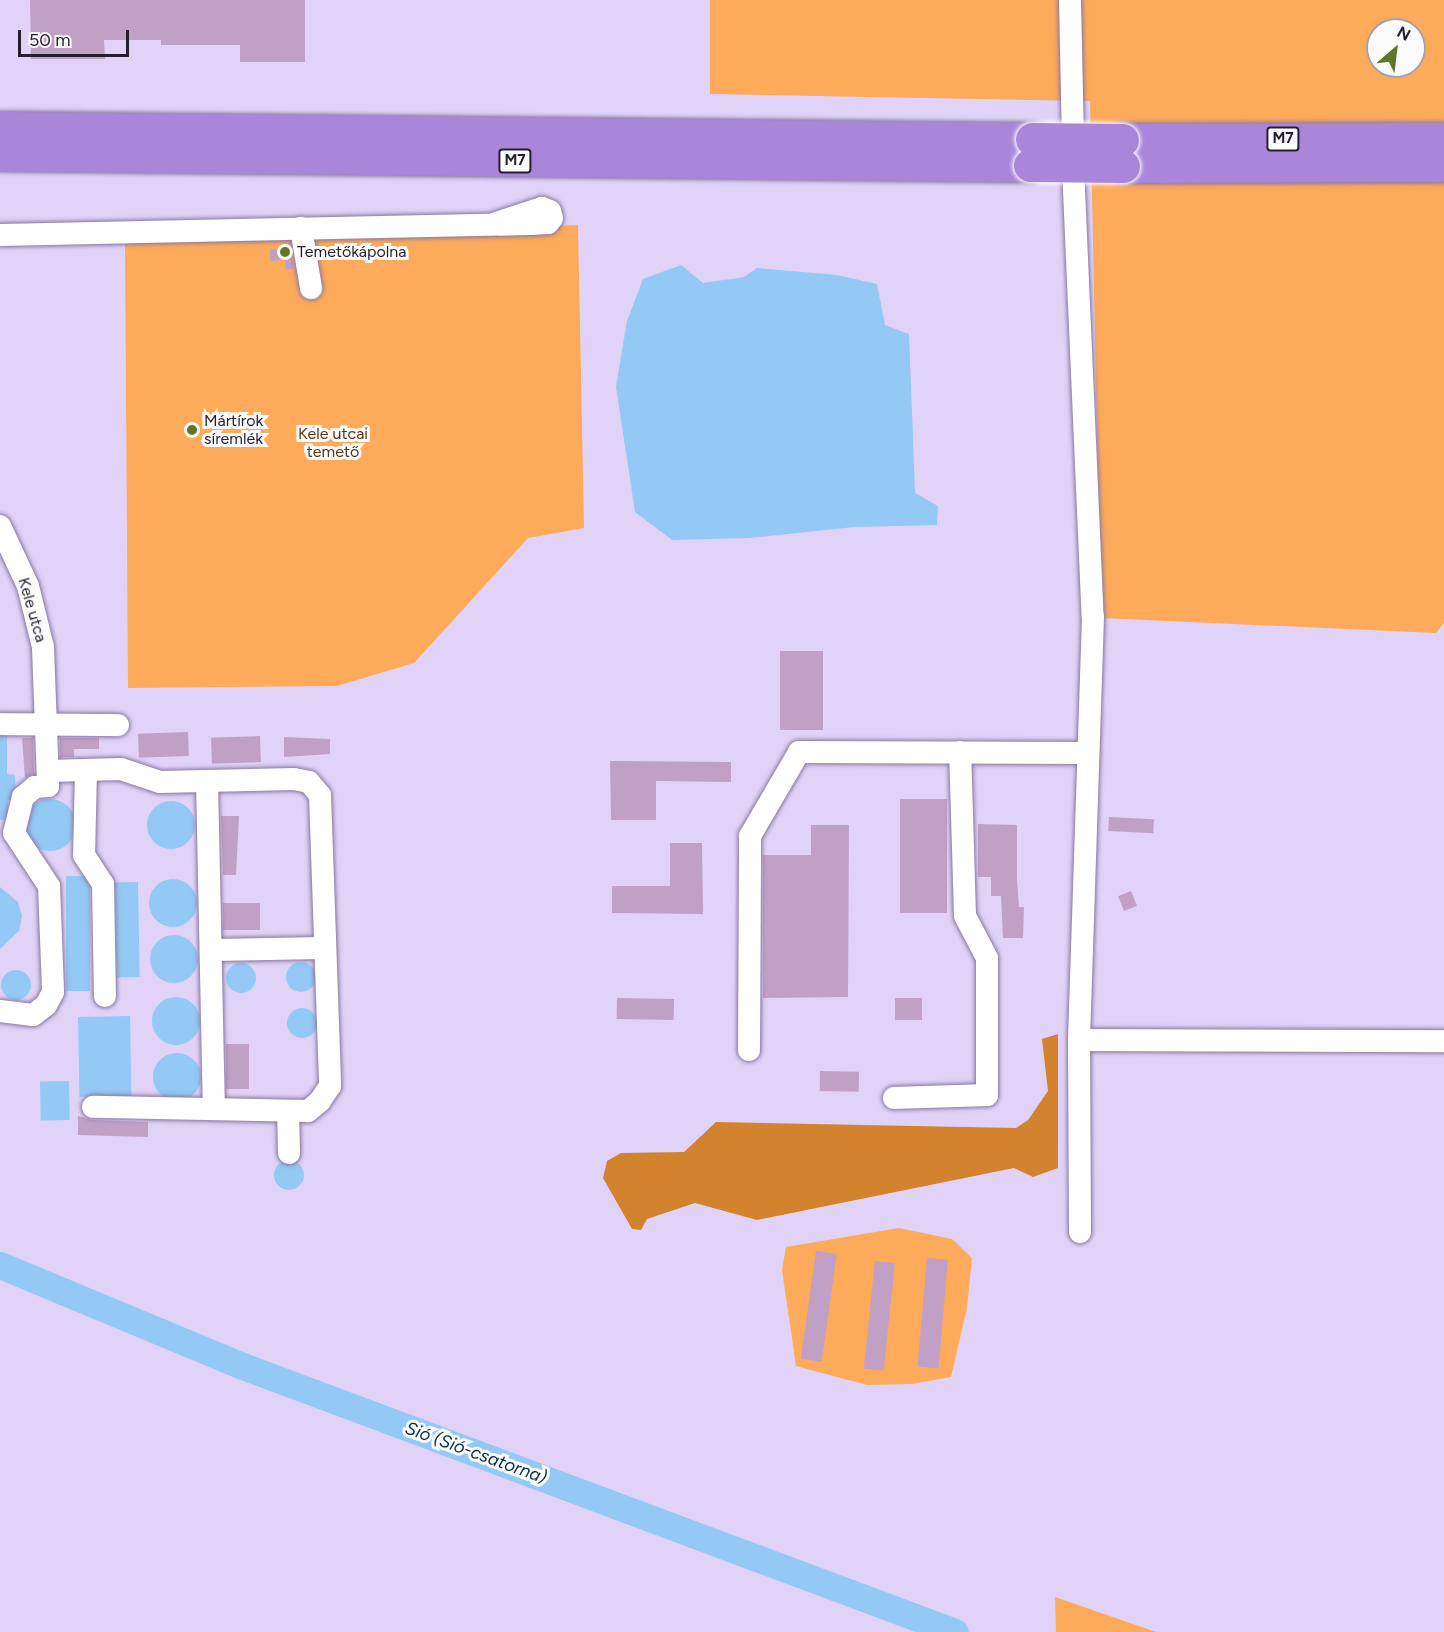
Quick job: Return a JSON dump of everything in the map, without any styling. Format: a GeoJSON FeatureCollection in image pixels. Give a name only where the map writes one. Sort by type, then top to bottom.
{"type":"FeatureCollection","features":[{"type":"Feature","properties":{"kind":"highway","name":"M7"},"geometry":{"type":"LineString","coordinates":[[0,128],[1122,153],[1444,165]]}},
{"type":"Feature","properties":{"kind":"highway","name":"M7"},"geometry":{"type":"LineString","coordinates":[[1122,153],[1444,139]]}},
{"type":"Feature","properties":{"kind":"highway","name":"M7"},"geometry":{"type":"LineString","coordinates":[[0,154],[1031,152]]}},
{"type":"Feature","properties":{"kind":"street"},"geometry":{"type":"LineString","coordinates":[[1070,0],[1074,190],[1093,617],[1079,1040],[1080,1232]]}},
{"type":"Feature","properties":{"kind":"street"},"geometry":{"type":"LineString","coordinates":[[0,236],[496,223]]}},
{"type":"Feature","properties":{"kind":"street"},"geometry":{"type":"LineString","coordinates":[[301,228],[311,288]]}},
{"type":"Feature","properties":{"kind":"street","name":"Kele utca"},"geometry":{"type":"LineString","coordinates":[[0,526],[28,586],[43,647],[48,771]]}},
{"type":"Feature","properties":{"kind":"street"},"geometry":{"type":"LineString","coordinates":[[0,723],[118,725]]}},
{"type":"Feature","properties":{"kind":"street"},"geometry":{"type":"LineString","coordinates":[[749,1050],[750,836],[799,752],[1087,753]]}},
{"type":"Feature","properties":{"kind":"street"},"geometry":{"type":"LineString","coordinates":[[894,1098],[987,1095],[987,958],[964,916],[960,752]]}},
{"type":"Feature","properties":{"kind":"street"},"geometry":{"type":"LineString","coordinates":[[0,1011],[33,1015],[46,1005],[52,992],[49,886],[14,833],[23,797],[35,787],[48,786],[48,771],[121,769],[160,782],[294,778],[309,782],[320,795],[330,1086],[308,1111],[93,1107]]}},
{"type":"Feature","properties":{"kind":"street"},"geometry":{"type":"LineString","coordinates":[[86,770],[84,855],[103,884],[105,996]]}},
{"type":"Feature","properties":{"kind":"street"},"geometry":{"type":"LineString","coordinates":[[207,781],[214,1109]]}},
{"type":"Feature","properties":{"kind":"street"},"geometry":{"type":"LineString","coordinates":[[211,950],[325,948]]}},
{"type":"Feature","properties":{"kind":"street"},"geometry":{"type":"LineString","coordinates":[[1079,1040],[1444,1041]]}},
{"type":"Feature","properties":{"kind":"street"},"geometry":{"type":"LineString","coordinates":[[288,1111],[289,1153]]}},
{"type":"Feature","properties":{"kind":"green space"},"geometry":{"type":"Polygon","coordinates":[[[710,0],[1444,0],[1444,623],[1436,633],[1101,618],[1090,101],[710,94],[710,0]]]}},
{"type":"Feature","properties":{"kind":"green space","name":"Kele utcai temető"},"geometry":{"type":"Polygon","coordinates":[[[578,225],[584,528],[528,538],[414,663],[337,686],[128,688],[125,242],[578,225]]]}},
{"type":"Feature","properties":{"kind":"green space"},"geometry":{"type":"Polygon","coordinates":[[[899,1228],[952,1239],[972,1258],[967,1308],[951,1377],[912,1384],[867,1385],[796,1366],[782,1270],[786,1247],[899,1228]]]}},
{"type":"Feature","properties":{"kind":"green space"},"geometry":{"type":"Polygon","coordinates":[[[1055,1597],[1156,1632],[1056,1632],[1055,1597]]]}},
{"type":"Feature","properties":{"kind":"shaded area"},"geometry":{"type":"Polygon","coordinates":[[[1058,1034],[1058,1168],[1033,1177],[1014,1168],[757,1220],[695,1203],[647,1219],[641,1230],[632,1229],[603,1178],[607,1161],[621,1153],[684,1152],[716,1122],[1016,1128],[1028,1120],[1048,1091],[1042,1039],[1058,1034]]]}},
{"type":"Feature","properties":{"kind":"water"},"geometry":{"type":"Polygon","coordinates":[[[681,265],[703,283],[744,277],[757,268],[837,275],[877,284],[885,325],[909,334],[915,493],[938,506],[937,525],[854,527],[749,538],[672,540],[635,512],[616,387],[627,321],[643,279],[681,265]]]}},
{"type":"Feature","properties":{"kind":"water"},"geometry":{"type":"Polygon","coordinates":[[[0,735],[7,735],[7,774],[15,775],[16,799],[8,800],[8,819],[0,820],[0,735]]]}},
{"type":"Feature","properties":{"kind":"water"},"geometry":{"type":"Polygon","coordinates":[[[50,799],[60,801],[68,807],[74,815],[76,825],[74,835],[68,843],[60,849],[50,851],[40,849],[32,843],[26,835],[24,825],[26,815],[32,807],[40,801],[50,799]]]}},
{"type":"Feature","properties":{"kind":"water"},"geometry":{"type":"Polygon","coordinates":[[[166,801],[176,801],[188,808],[195,820],[195,830],[188,842],[176,849],[166,849],[151,838],[147,830],[147,820],[158,805],[166,801]]]}},
{"type":"Feature","properties":{"kind":"water"},"geometry":{"type":"Polygon","coordinates":[[[66,876],[90,876],[90,991],[66,991],[66,876]]]}},
{"type":"Feature","properties":{"kind":"water"},"geometry":{"type":"Polygon","coordinates":[[[168,879],[178,879],[190,886],[197,898],[197,908],[190,920],[178,927],[168,927],[153,916],[149,908],[149,898],[160,883],[168,879]]]}},
{"type":"Feature","properties":{"kind":"water"},"geometry":{"type":"Polygon","coordinates":[[[115,882],[138,882],[140,977],[117,977],[115,882]]]}},
{"type":"Feature","properties":{"kind":"water"},"geometry":{"type":"Polygon","coordinates":[[[0,887],[18,902],[22,916],[19,931],[0,949],[0,887]]]}},
{"type":"Feature","properties":{"kind":"water"},"geometry":{"type":"Polygon","coordinates":[[[169,935],[179,935],[191,942],[198,954],[198,964],[191,976],[179,983],[169,983],[154,972],[150,964],[150,954],[161,939],[169,935]]]}},
{"type":"Feature","properties":{"kind":"water"},"geometry":{"type":"Polygon","coordinates":[[[301,962],[307,963],[315,971],[315,983],[307,991],[301,992],[295,991],[287,983],[286,977],[287,971],[295,963],[301,962]]]}},
{"type":"Feature","properties":{"kind":"water"},"geometry":{"type":"Polygon","coordinates":[[[241,963],[247,964],[255,972],[255,984],[247,992],[241,993],[235,992],[227,984],[226,978],[227,972],[235,964],[241,963]]]}},
{"type":"Feature","properties":{"kind":"water"},"geometry":{"type":"Polygon","coordinates":[[[16,970],[27,974],[31,985],[27,996],[16,1000],[5,996],[1,985],[5,974],[16,970]]]}},
{"type":"Feature","properties":{"kind":"water"},"geometry":{"type":"Polygon","coordinates":[[[171,997],[181,997],[193,1004],[200,1016],[200,1026],[193,1038],[181,1045],[171,1045],[156,1034],[152,1026],[152,1016],[163,1001],[171,997]]]}},
{"type":"Feature","properties":{"kind":"water"},"geometry":{"type":"Polygon","coordinates":[[[302,1008],[308,1009],[316,1017],[316,1029],[308,1037],[302,1038],[296,1037],[288,1029],[287,1023],[288,1017],[296,1009],[302,1008]]]}},
{"type":"Feature","properties":{"kind":"water"},"geometry":{"type":"Polygon","coordinates":[[[130,1016],[131,1096],[79,1097],[78,1017],[130,1016]]]}},
{"type":"Feature","properties":{"kind":"water"},"geometry":{"type":"Polygon","coordinates":[[[172,1053],[182,1053],[194,1060],[201,1072],[201,1082],[194,1094],[182,1101],[172,1101],[157,1090],[153,1082],[153,1072],[164,1057],[172,1053]]]}},
{"type":"Feature","properties":{"kind":"water"},"geometry":{"type":"Polygon","coordinates":[[[69,1081],[70,1120],[41,1121],[40,1082],[69,1081]]]}},
{"type":"Feature","properties":{"kind":"water"},"geometry":{"type":"Polygon","coordinates":[[[289,1160],[295,1161],[303,1169],[303,1181],[295,1189],[289,1190],[283,1189],[275,1181],[274,1175],[275,1169],[283,1161],[289,1160]]]}},
{"type":"Feature","properties":{"kind":"building"},"geometry":{"type":"Polygon","coordinates":[[[30,0],[305,0],[305,62],[240,62],[240,45],[161,45],[161,40],[104,40],[105,59],[31,59],[30,0]]]}},
{"type":"Feature","properties":{"kind":"building"},"geometry":{"type":"Polygon","coordinates":[[[285,243],[290,243],[294,269],[286,269],[285,260],[270,261],[270,249],[285,249],[285,243]]]}},
{"type":"Feature","properties":{"kind":"building"},"geometry":{"type":"Polygon","coordinates":[[[780,651],[823,651],[823,730],[780,730],[780,651]]]}},
{"type":"Feature","properties":{"kind":"building"},"geometry":{"type":"Polygon","coordinates":[[[188,732],[189,756],[139,758],[138,734],[188,732]]]}},
{"type":"Feature","properties":{"kind":"building"},"geometry":{"type":"Polygon","coordinates":[[[260,736],[261,762],[212,764],[211,738],[260,736]]]}},
{"type":"Feature","properties":{"kind":"building"},"geometry":{"type":"Polygon","coordinates":[[[284,737],[330,739],[330,754],[284,757],[284,737]]]}},
{"type":"Feature","properties":{"kind":"building"},"geometry":{"type":"Polygon","coordinates":[[[22,738],[33,738],[34,774],[25,778],[22,738]]]}},
{"type":"Feature","properties":{"kind":"building"},"geometry":{"type":"Polygon","coordinates":[[[60,738],[99,738],[99,749],[74,749],[74,757],[60,757],[60,738]]]}},
{"type":"Feature","properties":{"kind":"building"},"geometry":{"type":"Polygon","coordinates":[[[610,761],[731,762],[731,782],[656,781],[656,820],[611,820],[610,761]]]}},
{"type":"Feature","properties":{"kind":"building"},"geometry":{"type":"Polygon","coordinates":[[[900,799],[947,799],[947,913],[900,913],[900,799]]]}},
{"type":"Feature","properties":{"kind":"building"},"geometry":{"type":"Polygon","coordinates":[[[221,816],[239,816],[236,875],[223,875],[221,816]]]}},
{"type":"Feature","properties":{"kind":"building"},"geometry":{"type":"Polygon","coordinates":[[[1109,817],[1154,819],[1153,833],[1108,831],[1109,817]]]}},
{"type":"Feature","properties":{"kind":"building"},"geometry":{"type":"Polygon","coordinates":[[[978,824],[1017,825],[1017,880],[1019,907],[1024,907],[1023,938],[1003,938],[1001,896],[991,896],[991,877],[978,877],[978,824]]]}},
{"type":"Feature","properties":{"kind":"building"},"geometry":{"type":"Polygon","coordinates":[[[811,825],[849,825],[848,997],[763,998],[763,855],[811,855],[811,825]]]}},
{"type":"Feature","properties":{"kind":"building"},"geometry":{"type":"Polygon","coordinates":[[[670,843],[702,843],[703,914],[612,913],[612,886],[670,886],[670,843]]]}},
{"type":"Feature","properties":{"kind":"building"},"geometry":{"type":"Polygon","coordinates":[[[1131,891],[1137,906],[1124,911],[1118,896],[1131,891]]]}},
{"type":"Feature","properties":{"kind":"building"},"geometry":{"type":"Polygon","coordinates":[[[223,903],[260,903],[260,930],[223,930],[223,903]]]}},
{"type":"Feature","properties":{"kind":"building"},"geometry":{"type":"Polygon","coordinates":[[[617,998],[674,999],[674,1020],[617,1019],[617,998]]]}},
{"type":"Feature","properties":{"kind":"building"},"geometry":{"type":"Polygon","coordinates":[[[895,998],[922,998],[922,1020],[895,1020],[895,998]]]}},
{"type":"Feature","properties":{"kind":"building"},"geometry":{"type":"Polygon","coordinates":[[[226,1044],[249,1044],[249,1089],[226,1089],[226,1044]]]}},
{"type":"Feature","properties":{"kind":"building"},"geometry":{"type":"Polygon","coordinates":[[[820,1071],[859,1072],[859,1092],[820,1091],[820,1071]]]}},
{"type":"Feature","properties":{"kind":"building"},"geometry":{"type":"Polygon","coordinates":[[[78,1116],[93,1120],[148,1122],[148,1137],[78,1135],[78,1116]]]}},
{"type":"Feature","properties":{"kind":"building"},"geometry":{"type":"Polygon","coordinates":[[[816,1251],[837,1254],[822,1362],[801,1359],[816,1251]]]}},
{"type":"Feature","properties":{"kind":"building"},"geometry":{"type":"Polygon","coordinates":[[[927,1258],[948,1260],[938,1368],[918,1367],[927,1258]]]}},
{"type":"Feature","properties":{"kind":"building"},"geometry":{"type":"Polygon","coordinates":[[[875,1261],[895,1263],[884,1370],[864,1368],[875,1261]]]}},
{"type":"Feature","properties":{"kind":"waterway","name":"Sió (Sió-csatorna)"},"geometry":{"type":"LineString","coordinates":[[0,1265],[240,1365],[955,1632]]}},
{"type":"Feature","properties":{"kind":"place","name":"Temetőkápolna"},"geometry":{"type":"Point","coordinates":[285,252]}},
{"type":"Feature","properties":{"kind":"place","name":"Mártírok síremlék"},"geometry":{"type":"Point","coordinates":[192,430]}}]}
